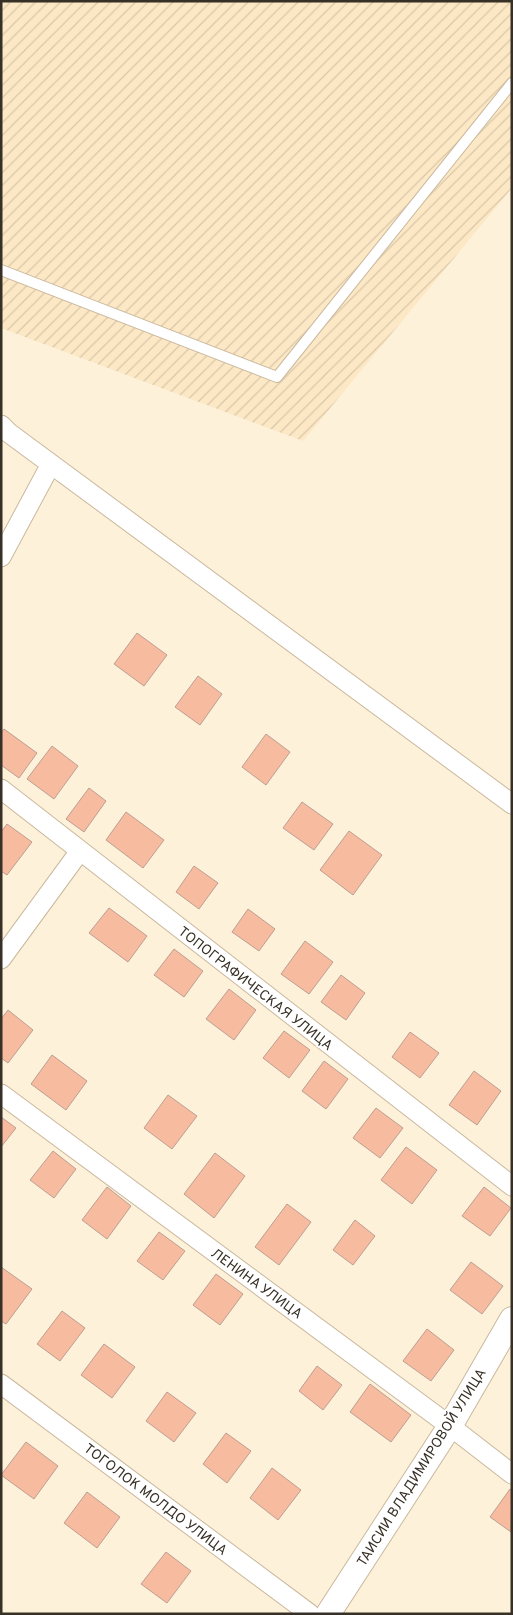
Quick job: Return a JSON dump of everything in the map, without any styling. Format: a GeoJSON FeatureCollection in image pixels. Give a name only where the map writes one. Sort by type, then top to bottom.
{"type":"FeatureCollection","features":[{"type":"Feature","properties":{"kind":"street"},"geometry":{"type":"LineString","coordinates":[[1,425],[9,433],[512,804]]}},
{"type":"Feature","properties":{"kind":"street"},"geometry":{"type":"LineString","coordinates":[[1,557],[51,464]]}},
{"type":"Feature","properties":{"kind":"street","name":"ТОПОГРАФИЧЕСКАЯ УЛИЦА"},"geometry":{"type":"LineString","coordinates":[[1,789],[512,1186]]}},
{"type":"Feature","properties":{"kind":"street"},"geometry":{"type":"LineString","coordinates":[[1,959],[80,851]]}},
{"type":"Feature","properties":{"kind":"street","name":"ЛЕНИНА УЛИЦА"},"geometry":{"type":"LineString","coordinates":[[1,1094],[450,1426],[512,1474]]}},
{"type":"Feature","properties":{"kind":"street","name":"ТАИСИИ ВЛАДИМИРОВОЙ УЛИЦА"},"geometry":{"type":"LineString","coordinates":[[328,1614],[450,1426],[512,1319]]}},
{"type":"Feature","properties":{"kind":"street","name":"ТОГОЛОК МОЛДО УЛИЦА"},"geometry":{"type":"LineString","coordinates":[[1,1384],[310,1614]]}},
{"type":"Feature","properties":{"kind":"lane"},"geometry":{"type":"LineString","coordinates":[[1,270],[277,377],[512,83]]}},
{"type":"Feature","properties":{"kind":"shaded area"},"geometry":{"type":"Polygon","coordinates":[[[1,1],[512,1],[512,188],[303,441],[1,328],[1,1]]]}},
{"type":"Feature","properties":{"kind":"building"},"geometry":{"type":"Polygon","coordinates":[[[137,633],[167,655],[144,686],[114,664],[137,633]]]}},
{"type":"Feature","properties":{"kind":"building"},"geometry":{"type":"Polygon","coordinates":[[[198,676],[222,694],[200,725],[175,707],[198,676]]]}},
{"type":"Feature","properties":{"kind":"building"},"geometry":{"type":"Polygon","coordinates":[[[4,729],[37,753],[19,778],[1,765],[1,733],[4,729]]]}},
{"type":"Feature","properties":{"kind":"building"},"geometry":{"type":"Polygon","coordinates":[[[266,734],[290,752],[266,785],[242,767],[266,734]]]}},
{"type":"Feature","properties":{"kind":"building"},"geometry":{"type":"Polygon","coordinates":[[[52,746],[78,766],[54,799],[27,779],[52,746]]]}},
{"type":"Feature","properties":{"kind":"building"},"geometry":{"type":"Polygon","coordinates":[[[89,788],[106,801],[84,832],[66,819],[89,788]]]}},
{"type":"Feature","properties":{"kind":"building"},"geometry":{"type":"Polygon","coordinates":[[[302,802],[333,824],[314,850],[283,828],[302,802]]]}},
{"type":"Feature","properties":{"kind":"building"},"geometry":{"type":"Polygon","coordinates":[[[126,812],[164,840],[143,868],[106,840],[126,812]]]}},
{"type":"Feature","properties":{"kind":"building"},"geometry":{"type":"Polygon","coordinates":[[[7,824],[32,842],[7,875],[1,871],[1,832],[7,824]]]}},
{"type":"Feature","properties":{"kind":"building"},"geometry":{"type":"Polygon","coordinates":[[[349,831],[382,855],[353,895],[320,870],[349,831]]]}},
{"type":"Feature","properties":{"kind":"building"},"geometry":{"type":"Polygon","coordinates":[[[194,866],[218,883],[199,909],[176,892],[194,866]]]}},
{"type":"Feature","properties":{"kind":"building"},"geometry":{"type":"Polygon","coordinates":[[[109,908],[147,936],[128,962],[89,933],[109,908]]]}},
{"type":"Feature","properties":{"kind":"building"},"geometry":{"type":"Polygon","coordinates":[[[248,909],[275,929],[259,951],[232,932],[248,909]]]}},
{"type":"Feature","properties":{"kind":"building"},"geometry":{"type":"Polygon","coordinates":[[[305,941],[333,962],[309,994],[281,974],[305,941]]]}},
{"type":"Feature","properties":{"kind":"building"},"geometry":{"type":"Polygon","coordinates":[[[174,949],[203,971],[184,997],[154,975],[174,949]]]}},
{"type":"Feature","properties":{"kind":"building"},"geometry":{"type":"Polygon","coordinates":[[[341,975],[365,993],[346,1020],[321,1002],[341,975]]]}},
{"type":"Feature","properties":{"kind":"building"},"geometry":{"type":"Polygon","coordinates":[[[229,989],[256,1010],[234,1040],[206,1019],[229,989]]]}},
{"type":"Feature","properties":{"kind":"building"},"geometry":{"type":"Polygon","coordinates":[[[8,1010],[33,1030],[8,1063],[1,1058],[1,1019],[8,1010]]]}},
{"type":"Feature","properties":{"kind":"building"},"geometry":{"type":"Polygon","coordinates":[[[284,1031],[310,1050],[289,1078],[263,1058],[284,1031]]]}},
{"type":"Feature","properties":{"kind":"building"},"geometry":{"type":"Polygon","coordinates":[[[410,1032],[439,1053],[420,1078],[392,1057],[410,1032]]]}},
{"type":"Feature","properties":{"kind":"building"},"geometry":{"type":"Polygon","coordinates":[[[52,1055],[87,1081],[66,1110],[31,1084],[52,1055]]]}},
{"type":"Feature","properties":{"kind":"building"},"geometry":{"type":"Polygon","coordinates":[[[324,1061],[348,1079],[326,1109],[302,1091],[324,1061]]]}},
{"type":"Feature","properties":{"kind":"building"},"geometry":{"type":"Polygon","coordinates":[[[474,1071],[501,1091],[477,1125],[449,1105],[474,1071]]]}},
{"type":"Feature","properties":{"kind":"building"},"geometry":{"type":"Polygon","coordinates":[[[168,1095],[197,1116],[172,1149],[144,1128],[168,1095]]]}},
{"type":"Feature","properties":{"kind":"building"},"geometry":{"type":"Polygon","coordinates":[[[376,1108],[403,1128],[380,1158],[353,1138],[376,1108]]]}},
{"type":"Feature","properties":{"kind":"building"},"geometry":{"type":"Polygon","coordinates":[[[1,1117],[16,1128],[1,1147],[1,1117]]]}},
{"type":"Feature","properties":{"kind":"building"},"geometry":{"type":"Polygon","coordinates":[[[406,1147],[437,1170],[412,1204],[381,1180],[406,1147]]]}},
{"type":"Feature","properties":{"kind":"building"},"geometry":{"type":"Polygon","coordinates":[[[53,1151],[76,1169],[54,1198],[30,1180],[53,1151]]]}},
{"type":"Feature","properties":{"kind":"building"},"geometry":{"type":"Polygon","coordinates":[[[215,1153],[245,1176],[214,1218],[184,1194],[215,1153]]]}},
{"type":"Feature","properties":{"kind":"building"},"geometry":{"type":"Polygon","coordinates":[[[107,1187],[131,1206],[107,1239],[82,1220],[107,1187]]]}},
{"type":"Feature","properties":{"kind":"building"},"geometry":{"type":"Polygon","coordinates":[[[484,1187],[511,1208],[490,1236],[462,1216],[484,1187]]]}},
{"type":"Feature","properties":{"kind":"building"},"geometry":{"type":"Polygon","coordinates":[[[287,1204],[311,1222],[279,1265],[255,1247],[287,1204]]]}},
{"type":"Feature","properties":{"kind":"building"},"geometry":{"type":"Polygon","coordinates":[[[355,1220],[375,1236],[353,1265],[333,1250],[355,1220]]]}},
{"type":"Feature","properties":{"kind":"building"},"geometry":{"type":"Polygon","coordinates":[[[159,1232],[185,1251],[163,1280],[137,1261],[159,1232]]]}},
{"type":"Feature","properties":{"kind":"building"},"geometry":{"type":"Polygon","coordinates":[[[471,1262],[503,1286],[482,1314],[450,1290],[471,1262]]]}},
{"type":"Feature","properties":{"kind":"building"},"geometry":{"type":"Polygon","coordinates":[[[1,1267],[32,1289],[6,1324],[1,1321],[1,1267]]]}},
{"type":"Feature","properties":{"kind":"building"},"geometry":{"type":"Polygon","coordinates":[[[216,1274],[243,1294],[220,1325],[193,1305],[216,1274]]]}},
{"type":"Feature","properties":{"kind":"building"},"geometry":{"type":"Polygon","coordinates":[[[62,1311],[85,1328],[60,1361],[37,1344],[62,1311]]]}},
{"type":"Feature","properties":{"kind":"building"},"geometry":{"type":"Polygon","coordinates":[[[427,1329],[454,1350],[431,1381],[403,1361],[427,1329]]]}},
{"type":"Feature","properties":{"kind":"building"},"geometry":{"type":"Polygon","coordinates":[[[104,1344],[135,1367],[112,1398],[81,1375],[104,1344]]]}},
{"type":"Feature","properties":{"kind":"building"},"geometry":{"type":"Polygon","coordinates":[[[317,1366],[342,1385],[323,1410],[299,1391],[317,1366]]]}},
{"type":"Feature","properties":{"kind":"building"},"geometry":{"type":"Polygon","coordinates":[[[370,1384],[411,1415],[391,1442],[350,1412],[370,1384]]]}},
{"type":"Feature","properties":{"kind":"building"},"geometry":{"type":"Polygon","coordinates":[[[167,1392],[196,1413],[174,1442],[146,1421],[167,1392]]]}},
{"type":"Feature","properties":{"kind":"building"},"geometry":{"type":"Polygon","coordinates":[[[226,1433],[251,1451],[227,1483],[203,1464],[226,1433]]]}},
{"type":"Feature","properties":{"kind":"building"},"geometry":{"type":"Polygon","coordinates":[[[26,1442],[58,1466],[34,1499],[1,1475],[26,1442]]]}},
{"type":"Feature","properties":{"kind":"building"},"geometry":{"type":"Polygon","coordinates":[[[272,1468],[301,1490],[278,1520],[250,1498],[272,1468]]]}},
{"type":"Feature","properties":{"kind":"building"},"geometry":{"type":"Polygon","coordinates":[[[510,1489],[512,1491],[511,1532],[490,1517],[510,1489]]]}},
{"type":"Feature","properties":{"kind":"building"},"geometry":{"type":"Polygon","coordinates":[[[87,1492],[120,1517],[97,1548],[64,1523],[87,1492]]]}},
{"type":"Feature","properties":{"kind":"building"},"geometry":{"type":"Polygon","coordinates":[[[166,1552],[191,1571],[167,1603],[141,1584],[166,1552]]]}}]}
